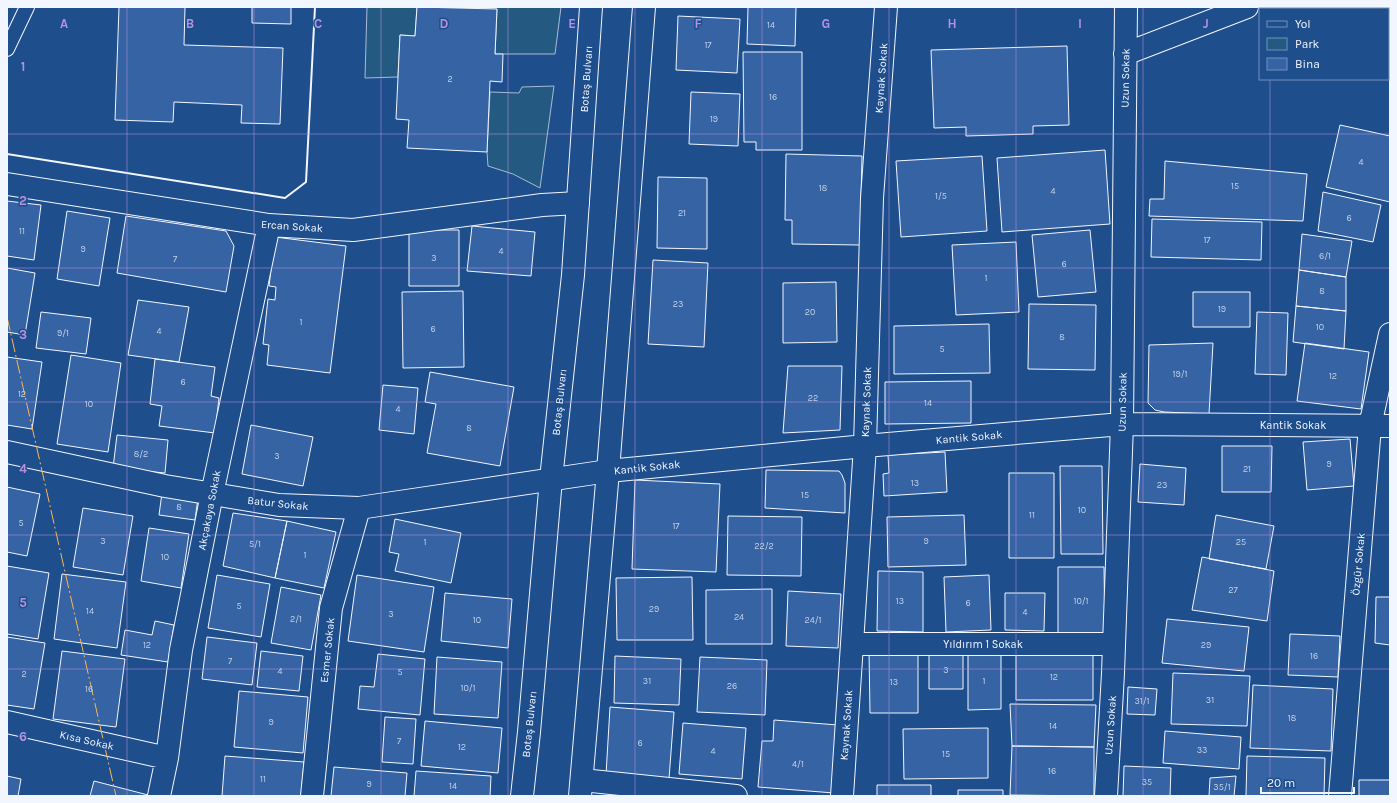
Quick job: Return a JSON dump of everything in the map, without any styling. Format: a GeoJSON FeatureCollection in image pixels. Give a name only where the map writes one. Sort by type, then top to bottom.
{"type":"FeatureCollection","features":[{"type":"Feature","properties":{"kind":"street","name":"Botaş Bulvarı"},"geometry":{"type":"LineString","coordinates":[[522,796],[551,479],[573,275],[591,7]]}},
{"type":"Feature","properties":{"kind":"street"},"geometry":{"type":"LineString","coordinates":[[644,7],[608,471],[581,788],[736,796]]}},
{"type":"Feature","properties":{"kind":"street","name":"Kaynak Sokak"},"geometry":{"type":"LineString","coordinates":[[842,796],[865,446],[872,198],[886,7]]}},
{"type":"Feature","properties":{"kind":"street","name":"Uzun Sokak"},"geometry":{"type":"LineString","coordinates":[[1106,796],[1114,644],[1122,424],[1126,7]]}},
{"type":"Feature","properties":{"kind":"street"},"geometry":{"type":"LineString","coordinates":[[1125,54],[1247,7]]}},
{"type":"Feature","properties":{"kind":"street","name":"Ercan Sokak"},"geometry":{"type":"LineString","coordinates":[[7,184],[268,225],[353,230],[542,205],[578,203]]}},
{"type":"Feature","properties":{"kind":"street","name":"Akçakaya Sokak"},"geometry":{"type":"LineString","coordinates":[[158,796],[167,758],[181,650],[268,225]]}},
{"type":"Feature","properties":{"kind":"street","name":"Özgür Sokak"},"geometry":{"type":"LineString","coordinates":[[1340,796],[1390,334]]}},
{"type":"Feature","properties":{"kind":"street","name":"Kantik Sokak"},"geometry":{"type":"LineString","coordinates":[[551,479],[608,471],[865,446],[1122,424],[1380,426]]}},
{"type":"Feature","properties":{"kind":"street","name":"Batur Sokak"},"geometry":{"type":"LineString","coordinates":[[7,452],[165,486],[279,505],[359,508],[551,479]]}},
{"type":"Feature","properties":{"kind":"street","name":"Esmer Sokak"},"geometry":{"type":"LineString","coordinates":[[312,796],[331,608],[359,508]]}},
{"type":"Feature","properties":{"kind":"street","name":"Yıldırım 1 Sokak"},"geometry":{"type":"LineString","coordinates":[[852,644],[1114,644]]}},
{"type":"Feature","properties":{"kind":"street","name":"Kısa Sokak"},"geometry":{"type":"LineString","coordinates":[[7,722],[167,758]]}},
{"type":"Feature","properties":{"kind":"lane"},"geometry":{"type":"LineString","coordinates":[[7,49],[27,7]]}},
{"type":"Feature","properties":{"kind":"green space"},"geometry":{"type":"Polygon","coordinates":[[[367,7],[417,7],[415,36],[400,35],[398,77],[365,78],[367,7]]]}},
{"type":"Feature","properties":{"kind":"green space"},"geometry":{"type":"Polygon","coordinates":[[[453,7],[561,7],[555,54],[495,54],[497,9],[453,7]]]}},
{"type":"Feature","properties":{"kind":"green space"},"geometry":{"type":"Polygon","coordinates":[[[554,86],[540,188],[513,174],[488,166],[487,152],[490,92],[519,93],[522,87],[554,86]]]}},
{"type":"Feature","properties":{"kind":"building"},"geometry":{"type":"Polygon","coordinates":[[[119,7],[185,7],[184,45],[283,48],[280,124],[241,123],[242,105],[174,102],[173,122],[115,120],[119,7]]]}},
{"type":"Feature","properties":{"kind":"building"},"geometry":{"type":"Polygon","coordinates":[[[252,7],[291,7],[291,24],[252,23],[252,7]]]}},
{"type":"Feature","properties":{"kind":"building"},"geometry":{"type":"Polygon","coordinates":[[[417,7],[497,9],[495,54],[503,54],[502,82],[490,81],[487,152],[407,148],[409,120],[396,119],[400,35],[415,36],[417,7]]]}},
{"type":"Feature","properties":{"kind":"building"},"geometry":{"type":"Polygon","coordinates":[[[748,7],[796,7],[795,46],[747,44],[748,7]]]}},
{"type":"Feature","properties":{"kind":"building"},"geometry":{"type":"Polygon","coordinates":[[[1390,7],[1390,31],[1389,8],[1378,8],[1390,7]]]}},
{"type":"Feature","properties":{"kind":"building"},"geometry":{"type":"Polygon","coordinates":[[[678,16],[740,19],[737,73],[676,70],[678,16]]]}},
{"type":"Feature","properties":{"kind":"building"},"geometry":{"type":"Polygon","coordinates":[[[1067,46],[1069,125],[1033,126],[1033,134],[966,136],[966,127],[934,128],[931,50],[1067,46]]]}},
{"type":"Feature","properties":{"kind":"building"},"geometry":{"type":"Polygon","coordinates":[[[743,52],[802,52],[802,150],[756,150],[756,142],[744,142],[743,52]]]}},
{"type":"Feature","properties":{"kind":"building"},"geometry":{"type":"Polygon","coordinates":[[[691,92],[740,94],[738,146],[689,144],[691,92]]]}},
{"type":"Feature","properties":{"kind":"building"},"geometry":{"type":"Polygon","coordinates":[[[1340,125],[1390,136],[1390,202],[1326,187],[1340,125]]]}},
{"type":"Feature","properties":{"kind":"building"},"geometry":{"type":"Polygon","coordinates":[[[1105,150],[1110,224],[1002,232],[997,158],[1105,150]]]}},
{"type":"Feature","properties":{"kind":"building"},"geometry":{"type":"Polygon","coordinates":[[[786,154],[862,156],[860,245],[792,244],[792,220],[785,220],[786,154]]]}},
{"type":"Feature","properties":{"kind":"building"},"geometry":{"type":"Polygon","coordinates":[[[982,156],[987,231],[901,237],[896,161],[982,156]]]}},
{"type":"Feature","properties":{"kind":"building"},"geometry":{"type":"Polygon","coordinates":[[[1165,161],[1307,174],[1303,221],[1149,216],[1150,199],[1164,199],[1165,161]]]}},
{"type":"Feature","properties":{"kind":"building"},"geometry":{"type":"Polygon","coordinates":[[[658,177],[707,178],[707,249],[657,248],[658,177]]]}},
{"type":"Feature","properties":{"kind":"building"},"geometry":{"type":"Polygon","coordinates":[[[1323,192],[1381,205],[1373,242],[1318,231],[1323,192]]]}},
{"type":"Feature","properties":{"kind":"building"},"geometry":{"type":"Polygon","coordinates":[[[7,201],[41,205],[34,260],[7,256],[7,201]]]}},
{"type":"Feature","properties":{"kind":"building"},"geometry":{"type":"Polygon","coordinates":[[[67,211],[110,218],[99,286],[57,279],[67,211]]]}},
{"type":"Feature","properties":{"kind":"building"},"geometry":{"type":"Polygon","coordinates":[[[126,216],[226,231],[234,246],[226,292],[117,273],[126,216]]]}},
{"type":"Feature","properties":{"kind":"building"},"geometry":{"type":"Polygon","coordinates":[[[1152,219],[1262,222],[1261,260],[1151,257],[1152,219]]]}},
{"type":"Feature","properties":{"kind":"building"},"geometry":{"type":"Polygon","coordinates":[[[472,226],[535,232],[531,276],[467,271],[472,226]]]}},
{"type":"Feature","properties":{"kind":"building"},"geometry":{"type":"Polygon","coordinates":[[[409,230],[459,230],[459,286],[409,286],[409,230]]]}},
{"type":"Feature","properties":{"kind":"building"},"geometry":{"type":"Polygon","coordinates":[[[1090,230],[1096,292],[1038,297],[1032,235],[1090,230]]]}},
{"type":"Feature","properties":{"kind":"building"},"geometry":{"type":"Polygon","coordinates":[[[1302,234],[1352,241],[1346,277],[1299,270],[1302,234]]]}},
{"type":"Feature","properties":{"kind":"building"},"geometry":{"type":"Polygon","coordinates":[[[275,237],[346,246],[330,373],[267,365],[269,345],[263,344],[268,299],[275,300],[276,287],[269,286],[275,237]]]}},
{"type":"Feature","properties":{"kind":"building"},"geometry":{"type":"Polygon","coordinates":[[[1016,242],[1019,312],[956,315],[952,245],[1016,242]]]}},
{"type":"Feature","properties":{"kind":"building"},"geometry":{"type":"Polygon","coordinates":[[[653,260],[708,263],[704,347],[648,344],[653,260]]]}},
{"type":"Feature","properties":{"kind":"building"},"geometry":{"type":"Polygon","coordinates":[[[7,268],[35,273],[25,335],[7,332],[7,268]]]}},
{"type":"Feature","properties":{"kind":"building"},"geometry":{"type":"Polygon","coordinates":[[[1299,270],[1346,277],[1346,311],[1296,306],[1299,270]]]}},
{"type":"Feature","properties":{"kind":"building"},"geometry":{"type":"Polygon","coordinates":[[[836,282],[837,342],[783,343],[783,283],[836,282]]]}},
{"type":"Feature","properties":{"kind":"building"},"geometry":{"type":"Polygon","coordinates":[[[463,291],[464,367],[403,368],[402,292],[463,291]]]}},
{"type":"Feature","properties":{"kind":"building"},"geometry":{"type":"Polygon","coordinates":[[[1193,292],[1250,292],[1250,327],[1193,327],[1193,292]]]}},
{"type":"Feature","properties":{"kind":"building"},"geometry":{"type":"Polygon","coordinates":[[[138,300],[189,307],[179,362],[128,355],[138,300]]]}},
{"type":"Feature","properties":{"kind":"building"},"geometry":{"type":"Polygon","coordinates":[[[1029,304],[1096,305],[1095,370],[1028,369],[1029,304]]]}},
{"type":"Feature","properties":{"kind":"building"},"geometry":{"type":"Polygon","coordinates":[[[1296,306],[1346,311],[1344,349],[1293,342],[1296,306]]]}},
{"type":"Feature","properties":{"kind":"building"},"geometry":{"type":"Polygon","coordinates":[[[41,312],[91,318],[86,354],[36,348],[41,312]]]}},
{"type":"Feature","properties":{"kind":"building"},"geometry":{"type":"Polygon","coordinates":[[[1257,312],[1288,313],[1286,375],[1255,374],[1257,312]]]}},
{"type":"Feature","properties":{"kind":"building"},"geometry":{"type":"Polygon","coordinates":[[[989,324],[990,373],[894,374],[894,326],[989,324]]]}},
{"type":"Feature","properties":{"kind":"building"},"geometry":{"type":"Polygon","coordinates":[[[1213,343],[1209,414],[1164,412],[1155,410],[1148,403],[1149,345],[1213,343]]]}},
{"type":"Feature","properties":{"kind":"building"},"geometry":{"type":"Polygon","coordinates":[[[1305,343],[1369,352],[1361,409],[1297,401],[1305,343]]]}},
{"type":"Feature","properties":{"kind":"building"},"geometry":{"type":"Polygon","coordinates":[[[71,355],[121,363],[108,452],[57,444],[71,355]]]}},
{"type":"Feature","properties":{"kind":"building"},"geometry":{"type":"Polygon","coordinates":[[[7,357],[42,362],[32,429],[7,425],[7,357]]]}},
{"type":"Feature","properties":{"kind":"building"},"geometry":{"type":"Polygon","coordinates":[[[155,359],[215,367],[211,396],[219,398],[215,433],[159,426],[162,406],[150,404],[155,359]]]}},
{"type":"Feature","properties":{"kind":"building"},"geometry":{"type":"Polygon","coordinates":[[[788,366],[842,366],[840,430],[783,433],[788,366]]]}},
{"type":"Feature","properties":{"kind":"building"},"geometry":{"type":"Polygon","coordinates":[[[430,372],[514,387],[500,466],[427,453],[436,404],[425,402],[430,372]]]}},
{"type":"Feature","properties":{"kind":"building"},"geometry":{"type":"Polygon","coordinates":[[[971,381],[971,423],[885,424],[885,382],[971,381]]]}},
{"type":"Feature","properties":{"kind":"building"},"geometry":{"type":"Polygon","coordinates":[[[383,385],[418,388],[414,434],[379,430],[383,385]]]}},
{"type":"Feature","properties":{"kind":"building"},"geometry":{"type":"Polygon","coordinates":[[[251,425],[313,437],[303,486],[242,474],[251,425]]]}},
{"type":"Feature","properties":{"kind":"building"},"geometry":{"type":"Polygon","coordinates":[[[117,435],[168,440],[165,473],[113,468],[117,435]]]}},
{"type":"Feature","properties":{"kind":"building"},"geometry":{"type":"Polygon","coordinates":[[[1350,439],[1354,486],[1307,490],[1303,442],[1350,439]]]}},
{"type":"Feature","properties":{"kind":"building"},"geometry":{"type":"Polygon","coordinates":[[[1222,446],[1272,446],[1271,492],[1222,492],[1222,446]]]}},
{"type":"Feature","properties":{"kind":"building"},"geometry":{"type":"Polygon","coordinates":[[[945,452],[947,492],[884,496],[883,474],[889,473],[888,455],[945,452]]]}},
{"type":"Feature","properties":{"kind":"building"},"geometry":{"type":"Polygon","coordinates":[[[1140,464],[1186,468],[1184,505],[1138,502],[1140,464]]]}},
{"type":"Feature","properties":{"kind":"building"},"geometry":{"type":"Polygon","coordinates":[[[1060,466],[1102,466],[1103,554],[1061,554],[1060,466]]]}},
{"type":"Feature","properties":{"kind":"building"},"geometry":{"type":"Polygon","coordinates":[[[766,470],[839,471],[845,483],[845,513],[765,508],[766,470]]]}},
{"type":"Feature","properties":{"kind":"building"},"geometry":{"type":"Polygon","coordinates":[[[1009,473],[1054,473],[1054,558],[1009,558],[1009,473]]]}},
{"type":"Feature","properties":{"kind":"building"},"geometry":{"type":"Polygon","coordinates":[[[635,480],[720,484],[716,572],[632,569],[635,480]]]}},
{"type":"Feature","properties":{"kind":"building"},"geometry":{"type":"Polygon","coordinates":[[[7,487],[40,494],[27,556],[7,552],[7,487]]]}},
{"type":"Feature","properties":{"kind":"building"},"geometry":{"type":"Polygon","coordinates":[[[162,493],[198,498],[195,520],[159,515],[162,493]]]}},
{"type":"Feature","properties":{"kind":"building"},"geometry":{"type":"Polygon","coordinates":[[[83,508],[133,516],[123,575],[73,567],[83,508]]]}},
{"type":"Feature","properties":{"kind":"building"},"geometry":{"type":"Polygon","coordinates":[[[233,513],[287,521],[275,578],[223,566],[233,513]]]}},
{"type":"Feature","properties":{"kind":"building"},"geometry":{"type":"Polygon","coordinates":[[[964,515],[966,565],[888,567],[887,517],[964,515]]]}},
{"type":"Feature","properties":{"kind":"building"},"geometry":{"type":"Polygon","coordinates":[[[1216,515],[1274,526],[1266,569],[1209,559],[1216,515]]]}},
{"type":"Feature","properties":{"kind":"building"},"geometry":{"type":"Polygon","coordinates":[[[728,516],[802,517],[801,576],[727,575],[728,516]]]}},
{"type":"Feature","properties":{"kind":"building"},"geometry":{"type":"Polygon","coordinates":[[[395,519],[461,533],[451,583],[395,571],[399,554],[389,552],[395,519]]]}},
{"type":"Feature","properties":{"kind":"building"},"geometry":{"type":"Polygon","coordinates":[[[287,521],[336,532],[324,588],[275,578],[287,521]]]}},
{"type":"Feature","properties":{"kind":"building"},"geometry":{"type":"Polygon","coordinates":[[[149,528],[189,534],[181,588],[141,581],[149,528]]]}},
{"type":"Feature","properties":{"kind":"building"},"geometry":{"type":"Polygon","coordinates":[[[1202,557],[1274,571],[1267,621],[1192,610],[1202,557]]]}},
{"type":"Feature","properties":{"kind":"building"},"geometry":{"type":"Polygon","coordinates":[[[7,566],[49,573],[38,639],[7,634],[7,566]]]}},
{"type":"Feature","properties":{"kind":"building"},"geometry":{"type":"Polygon","coordinates":[[[1058,567],[1104,567],[1105,634],[1058,634],[1058,567]]]}},
{"type":"Feature","properties":{"kind":"building"},"geometry":{"type":"Polygon","coordinates":[[[878,571],[923,572],[923,632],[877,631],[878,571]]]}},
{"type":"Feature","properties":{"kind":"building"},"geometry":{"type":"Polygon","coordinates":[[[62,574],[126,582],[117,648],[54,639],[62,574]]]}},
{"type":"Feature","properties":{"kind":"building"},"geometry":{"type":"Polygon","coordinates":[[[217,575],[270,584],[261,637],[208,628],[217,575]]]}},
{"type":"Feature","properties":{"kind":"building"},"geometry":{"type":"Polygon","coordinates":[[[357,575],[434,587],[424,652],[348,641],[357,575]]]}},
{"type":"Feature","properties":{"kind":"building"},"geometry":{"type":"Polygon","coordinates":[[[989,575],[991,630],[946,632],[944,577],[989,575]]]}},
{"type":"Feature","properties":{"kind":"building"},"geometry":{"type":"Polygon","coordinates":[[[692,577],[693,640],[617,640],[616,578],[692,577]]]}},
{"type":"Feature","properties":{"kind":"building"},"geometry":{"type":"Polygon","coordinates":[[[281,587],[321,595],[311,650],[271,643],[281,587]]]}},
{"type":"Feature","properties":{"kind":"building"},"geometry":{"type":"Polygon","coordinates":[[[772,589],[772,644],[706,644],[706,590],[772,589]]]}},
{"type":"Feature","properties":{"kind":"building"},"geometry":{"type":"Polygon","coordinates":[[[788,591],[841,594],[838,648],[786,646],[788,591]]]}},
{"type":"Feature","properties":{"kind":"building"},"geometry":{"type":"Polygon","coordinates":[[[445,593],[512,599],[508,648],[441,641],[445,593]]]}},
{"type":"Feature","properties":{"kind":"building"},"geometry":{"type":"Polygon","coordinates":[[[1005,593],[1045,593],[1044,631],[1005,630],[1005,593]]]}},
{"type":"Feature","properties":{"kind":"building"},"geometry":{"type":"Polygon","coordinates":[[[1376,597],[1390,597],[1390,645],[1375,643],[1376,597]]]}},
{"type":"Feature","properties":{"kind":"building"},"geometry":{"type":"Polygon","coordinates":[[[1167,619],[1249,627],[1244,671],[1162,663],[1167,619]]]}},
{"type":"Feature","properties":{"kind":"building"},"geometry":{"type":"Polygon","coordinates":[[[155,621],[174,625],[168,662],[121,655],[125,630],[152,635],[155,621]]]}},
{"type":"Feature","properties":{"kind":"building"},"geometry":{"type":"Polygon","coordinates":[[[1290,634],[1340,636],[1338,677],[1288,675],[1290,634]]]}},
{"type":"Feature","properties":{"kind":"building"},"geometry":{"type":"Polygon","coordinates":[[[7,637],[45,643],[34,709],[7,705],[7,637]]]}},
{"type":"Feature","properties":{"kind":"building"},"geometry":{"type":"Polygon","coordinates":[[[207,637],[257,643],[252,685],[202,679],[207,637]]]}},
{"type":"Feature","properties":{"kind":"building"},"geometry":{"type":"Polygon","coordinates":[[[62,651],[125,659],[116,727],[53,719],[62,651]]]}},
{"type":"Feature","properties":{"kind":"building"},"geometry":{"type":"Polygon","coordinates":[[[261,651],[303,656],[299,691],[257,687],[261,651]]]}},
{"type":"Feature","properties":{"kind":"building"},"geometry":{"type":"Polygon","coordinates":[[[869,651],[918,651],[918,713],[870,713],[869,651]]]}},
{"type":"Feature","properties":{"kind":"building"},"geometry":{"type":"Polygon","coordinates":[[[929,651],[963,651],[963,689],[929,689],[929,651]]]}},
{"type":"Feature","properties":{"kind":"building"},"geometry":{"type":"Polygon","coordinates":[[[968,653],[1001,653],[1001,709],[968,710],[968,653]]]}},
{"type":"Feature","properties":{"kind":"building"},"geometry":{"type":"Polygon","coordinates":[[[378,654],[425,659],[420,715],[358,709],[360,686],[374,687],[378,654]]]}},
{"type":"Feature","properties":{"kind":"building"},"geometry":{"type":"Polygon","coordinates":[[[1016,654],[1093,654],[1093,700],[1016,700],[1016,654]]]}},
{"type":"Feature","properties":{"kind":"building"},"geometry":{"type":"Polygon","coordinates":[[[615,656],[681,659],[679,705],[614,703],[615,656]]]}},
{"type":"Feature","properties":{"kind":"building"},"geometry":{"type":"Polygon","coordinates":[[[437,657],[502,662],[498,718],[434,714],[437,657]]]}},
{"type":"Feature","properties":{"kind":"building"},"geometry":{"type":"Polygon","coordinates":[[[700,657],[767,660],[765,715],[697,712],[700,657]]]}},
{"type":"Feature","properties":{"kind":"building"},"geometry":{"type":"Polygon","coordinates":[[[1173,673],[1250,676],[1247,726],[1171,724],[1173,673]]]}},
{"type":"Feature","properties":{"kind":"building"},"geometry":{"type":"Polygon","coordinates":[[[1253,685],[1333,689],[1331,751],[1250,748],[1253,685]]]}},
{"type":"Feature","properties":{"kind":"building"},"geometry":{"type":"Polygon","coordinates":[[[1128,687],[1157,689],[1155,715],[1127,714],[1128,687]]]}},
{"type":"Feature","properties":{"kind":"building"},"geometry":{"type":"Polygon","coordinates":[[[239,691],[308,697],[303,753],[234,747],[239,691]]]}},
{"type":"Feature","properties":{"kind":"building"},"geometry":{"type":"Polygon","coordinates":[[[1010,704],[1096,705],[1094,747],[1012,746],[1010,704]]]}},
{"type":"Feature","properties":{"kind":"building"},"geometry":{"type":"Polygon","coordinates":[[[610,707],[674,712],[669,779],[606,775],[610,707]]]}},
{"type":"Feature","properties":{"kind":"building"},"geometry":{"type":"Polygon","coordinates":[[[385,717],[416,719],[413,764],[382,762],[385,717]]]}},
{"type":"Feature","properties":{"kind":"building"},"geometry":{"type":"Polygon","coordinates":[[[774,720],[838,725],[834,793],[758,787],[762,741],[773,741],[774,720]]]}},
{"type":"Feature","properties":{"kind":"building"},"geometry":{"type":"Polygon","coordinates":[[[425,721],[502,728],[498,773],[421,766],[425,721]]]}},
{"type":"Feature","properties":{"kind":"building"},"geometry":{"type":"Polygon","coordinates":[[[683,723],[746,728],[742,779],[679,774],[683,723]]]}},
{"type":"Feature","properties":{"kind":"building"},"geometry":{"type":"Polygon","coordinates":[[[988,728],[988,778],[904,779],[903,729],[988,728]]]}},
{"type":"Feature","properties":{"kind":"building"},"geometry":{"type":"Polygon","coordinates":[[[1165,731],[1241,737],[1239,769],[1163,763],[1165,731]]]}},
{"type":"Feature","properties":{"kind":"building"},"geometry":{"type":"Polygon","coordinates":[[[1012,746],[1094,747],[1094,796],[1010,795],[1012,746]]]}},
{"type":"Feature","properties":{"kind":"building"},"geometry":{"type":"Polygon","coordinates":[[[225,756],[304,762],[301,796],[222,796],[225,756]]]}},
{"type":"Feature","properties":{"kind":"building"},"geometry":{"type":"Polygon","coordinates":[[[1247,756],[1325,758],[1324,796],[1246,796],[1247,756]]]}},
{"type":"Feature","properties":{"kind":"building"},"geometry":{"type":"Polygon","coordinates":[[[1124,766],[1171,768],[1170,796],[1123,796],[1124,766]]]}},
{"type":"Feature","properties":{"kind":"building"},"geometry":{"type":"Polygon","coordinates":[[[334,767],[407,773],[405,796],[331,796],[334,767]]]}},
{"type":"Feature","properties":{"kind":"building"},"geometry":{"type":"Polygon","coordinates":[[[416,771],[491,776],[490,796],[414,796],[416,771]]]}},
{"type":"Feature","properties":{"kind":"building"},"geometry":{"type":"Polygon","coordinates":[[[7,776],[21,779],[18,796],[7,796],[7,776]]]}},
{"type":"Feature","properties":{"kind":"building"},"geometry":{"type":"Polygon","coordinates":[[[1236,776],[1234,796],[1209,796],[1210,778],[1236,776]]]}},
{"type":"Feature","properties":{"kind":"building"},"geometry":{"type":"Polygon","coordinates":[[[1359,780],[1390,780],[1390,796],[1359,796],[1359,780]]]}},
{"type":"Feature","properties":{"kind":"building"},"geometry":{"type":"Polygon","coordinates":[[[94,781],[152,796],[90,796],[94,781]]]}},
{"type":"Feature","properties":{"kind":"building"},"geometry":{"type":"Polygon","coordinates":[[[877,785],[931,785],[931,796],[877,796],[877,785]]]}},
{"type":"Feature","properties":{"kind":"building"},"geometry":{"type":"Polygon","coordinates":[[[958,790],[1003,790],[1003,796],[958,796],[958,790]]]}},
{"type":"Feature","properties":{"kind":"wall"},"geometry":{"type":"LineString","coordinates":[[7,154],[285,198],[306,182],[315,7]]}},
{"type":"Feature","properties":{"kind":"power"},"geometry":{"type":"LineString","coordinates":[[7,317],[116,796]]}}]}
